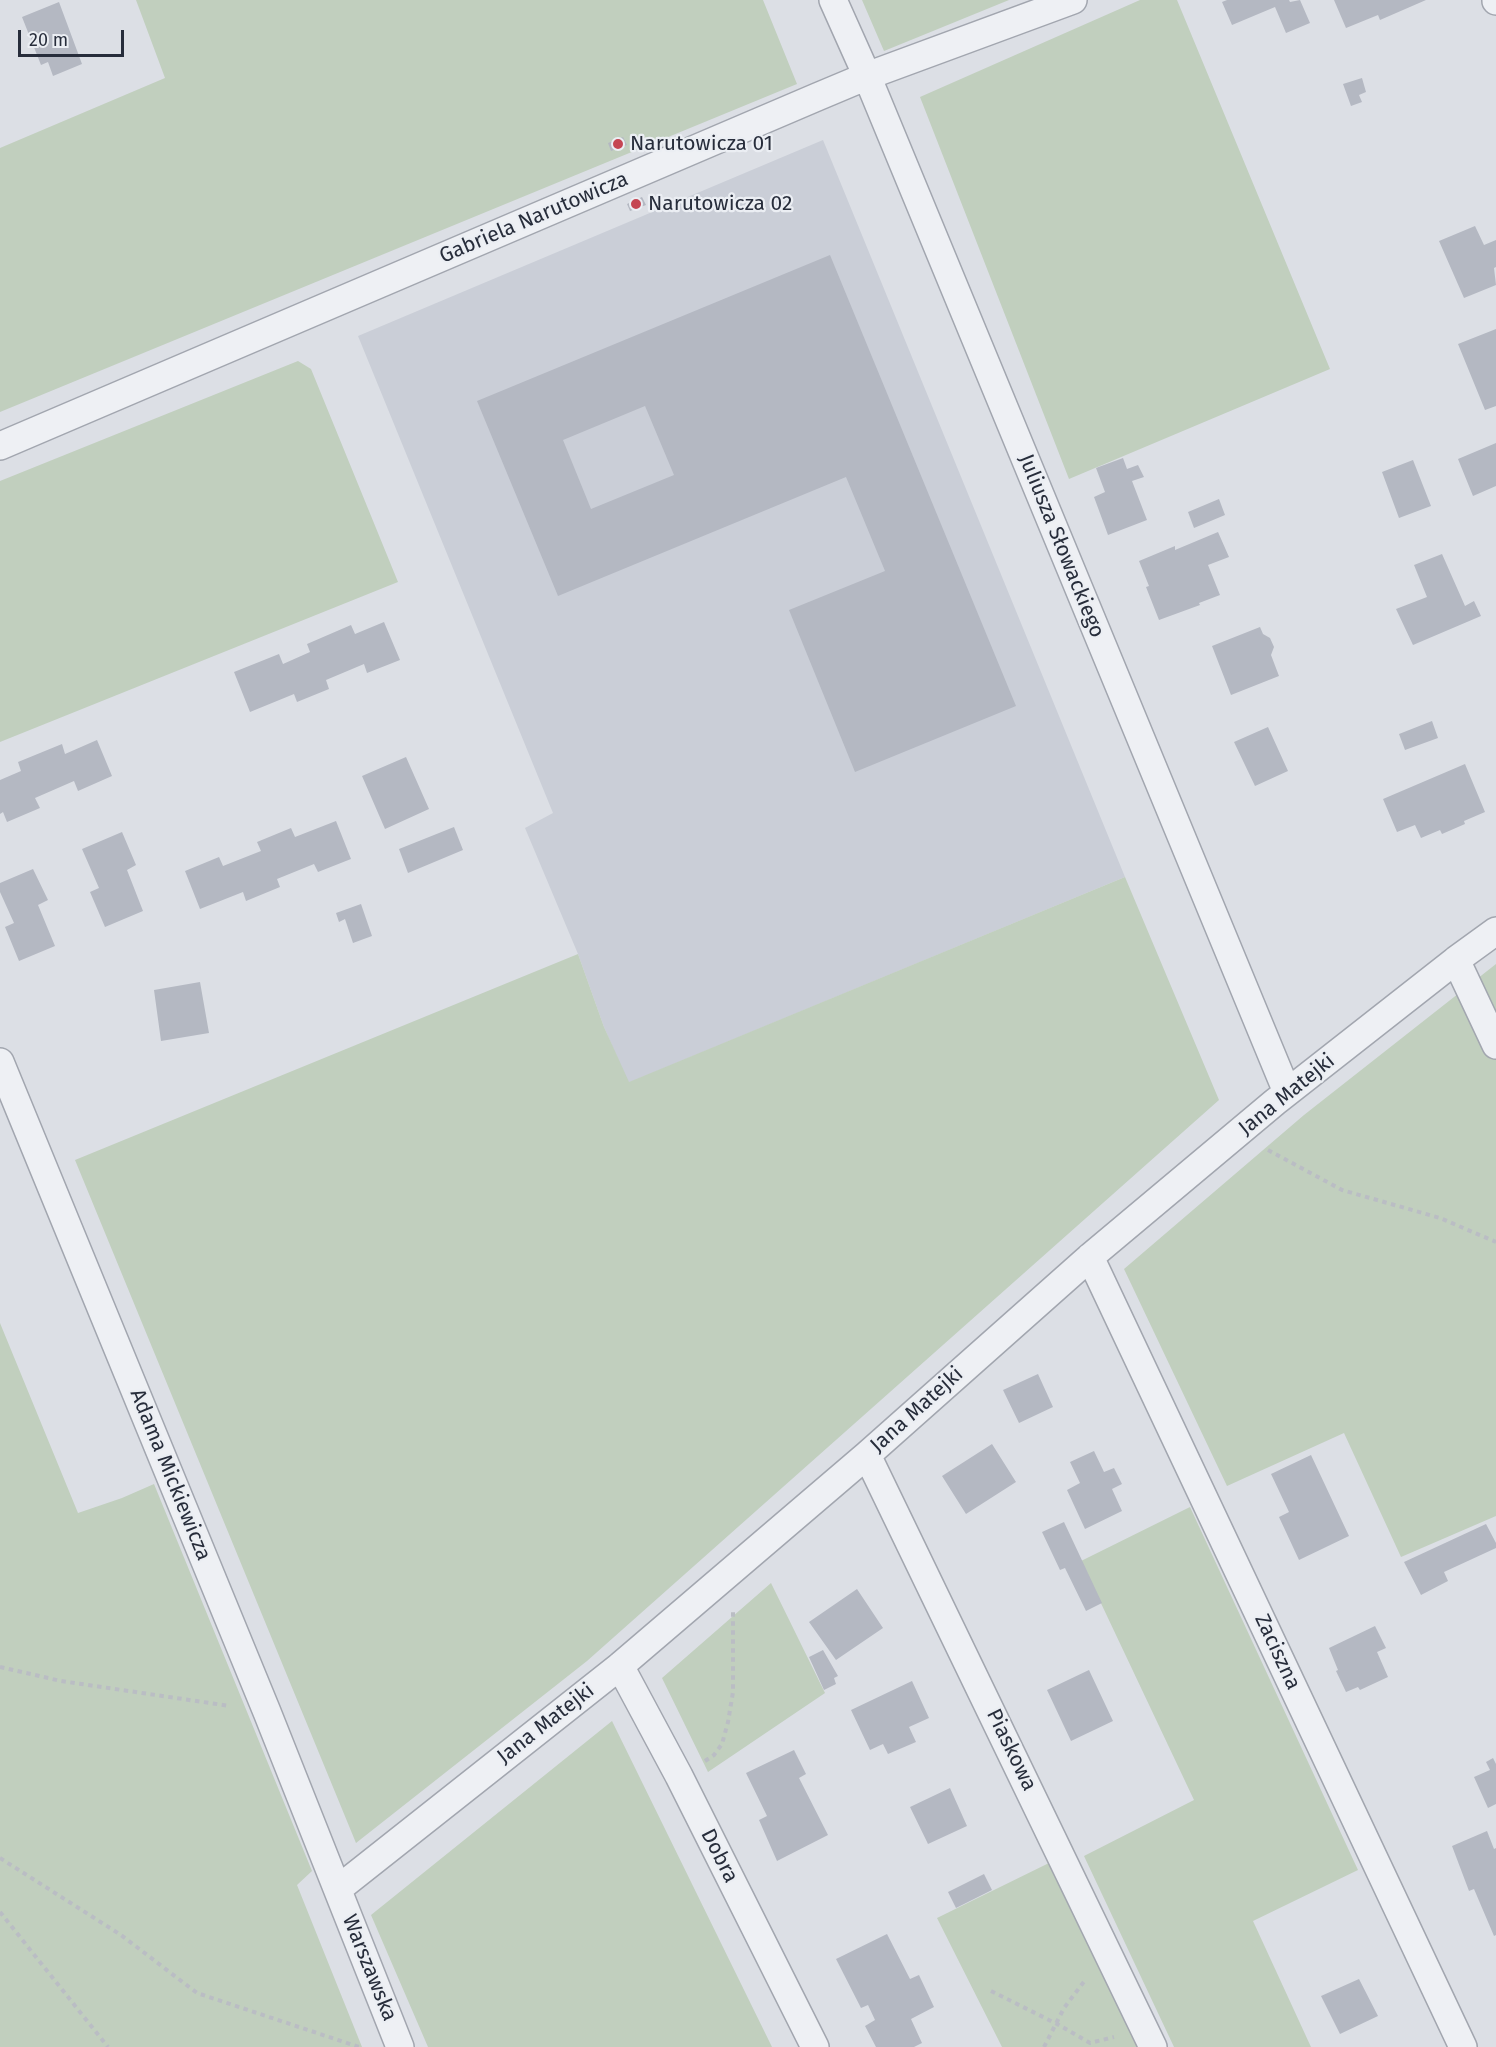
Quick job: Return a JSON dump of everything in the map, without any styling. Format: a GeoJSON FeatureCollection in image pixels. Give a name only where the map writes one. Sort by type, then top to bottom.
{"type":"FeatureCollection","features":[{"type":"Feature","properties":{"kind":"street","name":"Juliusza Słowackiego"},"geometry":{"type":"LineString","coordinates":[[833,0],[867,76],[1287,1092]]}},
{"type":"Feature","properties":{"kind":"street","name":"Gabriela Narutowicza"},"geometry":{"type":"LineString","coordinates":[[0,446],[867,76],[1073,0]]}},
{"type":"Feature","properties":{"kind":"street","name":"Jana Matejki"},"geometry":{"type":"LineString","coordinates":[[338,1889],[620,1665],[867,1455],[1090,1257],[1287,1092],[1496,931]]}},
{"type":"Feature","properties":{"kind":"street"},"geometry":{"type":"LineString","coordinates":[[1456,960],[1496,1046]]}},
{"type":"Feature","properties":{"kind":"street","name":"Adama Mickiewicza"},"geometry":{"type":"LineString","coordinates":[[0,1062],[338,1889]]}},
{"type":"Feature","properties":{"kind":"street","name":"Zaciszna"},"geometry":{"type":"LineString","coordinates":[[1090,1257],[1463,2047]]}},
{"type":"Feature","properties":{"kind":"street","name":"Piaskowa"},"geometry":{"type":"LineString","coordinates":[[867,1455],[1148,2036]]}},
{"type":"Feature","properties":{"kind":"street","name":"Dobra"},"geometry":{"type":"LineString","coordinates":[[620,1665],[679,1776],[815,2047]]}},
{"type":"Feature","properties":{"kind":"street","name":"Warszawska"},"geometry":{"type":"LineString","coordinates":[[338,1889],[400,2047]]}},
{"type":"Feature","properties":{"kind":"path"},"geometry":{"type":"LineString","coordinates":[[1238,1134],[1342,1190],[1440,1218],[1496,1242]]}},
{"type":"Feature","properties":{"kind":"path"},"geometry":{"type":"LineString","coordinates":[[679,1776],[714,1755],[722,1744],[728,1722],[733,1692],[734,1600],[726,1573]]}},
{"type":"Feature","properties":{"kind":"path"},"geometry":{"type":"LineString","coordinates":[[0,1667],[61,1681],[267,1712]]}},
{"type":"Feature","properties":{"kind":"path"},"geometry":{"type":"LineString","coordinates":[[0,1858],[121,1935],[197,1993],[359,2047]]}},
{"type":"Feature","properties":{"kind":"path"},"geometry":{"type":"LineString","coordinates":[[0,1912],[108,2047]]}},
{"type":"Feature","properties":{"kind":"path"},"geometry":{"type":"LineString","coordinates":[[1044,2047],[1064,2008],[1081,1984],[1109,1954]]}},
{"type":"Feature","properties":{"kind":"path"},"geometry":{"type":"LineString","coordinates":[[991,1991],[1090,2043],[1148,2036]]}},
{"type":"Feature","properties":{"kind":"shaded area"},"geometry":{"type":"Polygon","coordinates":[[[823,140],[1125,877],[628,1083],[604,1027],[578,954],[525,828],[553,813],[358,336],[823,140]]]}},
{"type":"Feature","properties":{"kind":"green space"},"geometry":{"type":"Polygon","coordinates":[[[136,0],[763,0],[797,84],[0,412],[0,148],[165,78],[136,0]]]}},
{"type":"Feature","properties":{"kind":"green space"},"geometry":{"type":"Polygon","coordinates":[[[862,0],[1009,0],[884,51],[862,0]]]}},
{"type":"Feature","properties":{"kind":"green space"},"geometry":{"type":"Polygon","coordinates":[[[1140,0],[1177,0],[1330,369],[1069,479],[920,97],[1140,0]]]}},
{"type":"Feature","properties":{"kind":"green space"},"geometry":{"type":"Polygon","coordinates":[[[298,361],[311,369],[398,582],[0,742],[0,481],[298,361]]]}},
{"type":"Feature","properties":{"kind":"green space"},"geometry":{"type":"Polygon","coordinates":[[[1125,877],[1219,1100],[587,1661],[356,1843],[75,1160],[578,954],[604,1027],[629,1082],[1125,877]]]}},
{"type":"Feature","properties":{"kind":"green space"},"geometry":{"type":"Polygon","coordinates":[[[1496,964],[1496,1516],[1401,1557],[1344,1433],[1227,1486],[1124,1269],[1304,1115],[1496,964]]]}},
{"type":"Feature","properties":{"kind":"green space"},"geometry":{"type":"Polygon","coordinates":[[[0,1323],[78,1513],[154,1484],[312,1871],[297,1885],[362,2047],[0,2047],[0,1323]]]}},
{"type":"Feature","properties":{"kind":"green space"},"geometry":{"type":"Polygon","coordinates":[[[1190,1507],[1358,1870],[1253,1921],[1311,2047],[1174,2047],[1084,1856],[1194,1800],[1081,1561],[1190,1507]]]}},
{"type":"Feature","properties":{"kind":"green space"},"geometry":{"type":"Polygon","coordinates":[[[771,1583],[825,1693],[708,1772],[662,1678],[771,1583]]]}},
{"type":"Feature","properties":{"kind":"green space"},"geometry":{"type":"Polygon","coordinates":[[[612,1721],[772,2047],[428,2047],[371,1915],[612,1721]]]}},
{"type":"Feature","properties":{"kind":"green space"},"geometry":{"type":"Polygon","coordinates":[[[1049,1863],[1139,2047],[1002,2047],[937,1918],[1049,1863]]]}},
{"type":"Feature","properties":{"kind":"building"},"geometry":{"type":"Polygon","coordinates":[[[1227,0],[1289,0],[1290,2],[1300,0],[1310,23],[1286,33],[1275,7],[1232,25],[1222,2],[1227,0]]]}},
{"type":"Feature","properties":{"kind":"building"},"geometry":{"type":"Polygon","coordinates":[[[1334,0],[1426,0],[1380,20],[1378,15],[1346,28],[1334,0]]]}},
{"type":"Feature","properties":{"kind":"building"},"geometry":{"type":"Polygon","coordinates":[[[59,2],[82,64],[53,76],[48,62],[41,65],[22,17],[59,2]]]}},
{"type":"Feature","properties":{"kind":"building"},"geometry":{"type":"Polygon","coordinates":[[[1362,78],[1366,92],[1359,95],[1362,102],[1351,106],[1343,84],[1362,78]]]}},
{"type":"Feature","properties":{"kind":"building"},"geometry":{"type":"Polygon","coordinates":[[[623,137],[627,145],[611,151],[608,143],[623,137]]]}},
{"type":"Feature","properties":{"kind":"building"},"geometry":{"type":"Polygon","coordinates":[[[642,197],[646,205],[630,211],[627,204],[642,197]]]}},
{"type":"Feature","properties":{"kind":"building"},"geometry":{"type":"Polygon","coordinates":[[[1475,226],[1484,245],[1496,240],[1496,267],[1494,268],[1496,285],[1464,298],[1439,241],[1475,226]]]}},
{"type":"Feature","properties":{"kind":"building"},"geometry":{"type":"Polygon","coordinates":[[[830,255],[1016,706],[855,772],[789,610],[885,571],[846,477],[558,596],[477,401],[830,255]],[[645,406],[563,440],[591,509],[674,475],[645,406]]]}},
{"type":"Feature","properties":{"kind":"building"},"geometry":{"type":"Polygon","coordinates":[[[1496,329],[1496,406],[1485,410],[1458,344],[1496,329]]]}},
{"type":"Feature","properties":{"kind":"building"},"geometry":{"type":"Polygon","coordinates":[[[1496,443],[1496,486],[1473,496],[1458,459],[1496,443]]]}},
{"type":"Feature","properties":{"kind":"building"},"geometry":{"type":"Polygon","coordinates":[[[1123,458],[1127,469],[1138,465],[1144,477],[1132,481],[1147,520],[1108,535],[1094,497],[1105,492],[1096,468],[1123,458]]]}},
{"type":"Feature","properties":{"kind":"building"},"geometry":{"type":"Polygon","coordinates":[[[1413,460],[1431,506],[1399,518],[1382,472],[1413,460]]]}},
{"type":"Feature","properties":{"kind":"building"},"geometry":{"type":"Polygon","coordinates":[[[1219,499],[1225,515],[1194,528],[1188,512],[1219,499]]]}},
{"type":"Feature","properties":{"kind":"building"},"geometry":{"type":"Polygon","coordinates":[[[1218,532],[1229,557],[1208,565],[1220,595],[1159,620],[1139,561],[1175,546],[1175,550],[1218,532]]]}},
{"type":"Feature","properties":{"kind":"building"},"geometry":{"type":"Polygon","coordinates":[[[1442,554],[1465,606],[1474,601],[1481,616],[1413,645],[1396,609],[1427,597],[1414,565],[1442,554]]]}},
{"type":"Feature","properties":{"kind":"building"},"geometry":{"type":"Polygon","coordinates":[[[384,622],[400,660],[367,673],[364,664],[326,680],[329,689],[297,702],[294,694],[250,712],[234,672],[279,654],[283,664],[310,652],[307,644],[351,625],[355,634],[384,622]]]}},
{"type":"Feature","properties":{"kind":"building"},"geometry":{"type":"Polygon","coordinates":[[[1260,627],[1263,634],[1270,638],[1274,647],[1271,655],[1279,676],[1231,695],[1212,646],[1260,627]]]}},
{"type":"Feature","properties":{"kind":"building"},"geometry":{"type":"Polygon","coordinates":[[[1432,721],[1438,738],[1405,750],[1399,734],[1432,721]]]}},
{"type":"Feature","properties":{"kind":"building"},"geometry":{"type":"Polygon","coordinates":[[[1268,727],[1288,771],[1255,786],[1234,742],[1268,727]]]}},
{"type":"Feature","properties":{"kind":"building"},"geometry":{"type":"Polygon","coordinates":[[[97,740],[112,776],[78,791],[74,781],[35,798],[40,808],[7,822],[3,812],[0,814],[0,780],[21,771],[18,762],[62,744],[65,754],[97,740]]]}},
{"type":"Feature","properties":{"kind":"building"},"geometry":{"type":"Polygon","coordinates":[[[406,757],[429,809],[385,829],[362,776],[406,757]]]}},
{"type":"Feature","properties":{"kind":"building"},"geometry":{"type":"Polygon","coordinates":[[[1465,764],[1485,812],[1442,834],[1440,830],[1421,838],[1415,825],[1397,832],[1383,799],[1465,764]]]}},
{"type":"Feature","properties":{"kind":"building"},"geometry":{"type":"Polygon","coordinates":[[[336,821],[351,859],[318,872],[314,864],[277,879],[280,887],[246,901],[243,892],[200,909],[185,871],[219,857],[223,866],[261,851],[257,842],[291,828],[295,837],[336,821]]]}},
{"type":"Feature","properties":{"kind":"building"},"geometry":{"type":"Polygon","coordinates":[[[454,827],[463,850],[408,873],[399,849],[454,827]]]}},
{"type":"Feature","properties":{"kind":"building"},"geometry":{"type":"Polygon","coordinates":[[[122,832],[136,865],[127,870],[143,911],[105,927],[90,892],[99,888],[82,849],[122,832]]]}},
{"type":"Feature","properties":{"kind":"building"},"geometry":{"type":"Polygon","coordinates":[[[33,869],[48,900],[38,905],[55,946],[19,961],[5,927],[14,923],[0,892],[0,883],[33,869]]]}},
{"type":"Feature","properties":{"kind":"building"},"geometry":{"type":"Polygon","coordinates":[[[361,904],[372,936],[353,943],[345,919],[339,922],[336,913],[361,904]]]}},
{"type":"Feature","properties":{"kind":"building"},"geometry":{"type":"Polygon","coordinates":[[[200,982],[209,1033],[161,1041],[154,990],[200,982]]]}},
{"type":"Feature","properties":{"kind":"building"},"geometry":{"type":"Polygon","coordinates":[[[1038,1374],[1053,1407],[1019,1423],[1003,1390],[1038,1374]]]}},
{"type":"Feature","properties":{"kind":"building"},"geometry":{"type":"Polygon","coordinates":[[[992,1444],[1016,1482],[966,1514],[942,1476],[992,1444]]]}},
{"type":"Feature","properties":{"kind":"building"},"geometry":{"type":"Polygon","coordinates":[[[1094,1451],[1104,1472],[1114,1468],[1122,1484],[1112,1489],[1122,1511],[1085,1529],[1067,1490],[1080,1483],[1070,1462],[1094,1451]]]}},
{"type":"Feature","properties":{"kind":"building"},"geometry":{"type":"Polygon","coordinates":[[[1311,1455],[1349,1536],[1299,1560],[1279,1517],[1289,1512],[1271,1474],[1311,1455]]]}},
{"type":"Feature","properties":{"kind":"building"},"geometry":{"type":"Polygon","coordinates":[[[1064,1522],[1102,1603],[1086,1611],[1065,1568],[1060,1570],[1042,1532],[1064,1522]]]}},
{"type":"Feature","properties":{"kind":"building"},"geometry":{"type":"Polygon","coordinates":[[[1486,1524],[1496,1543],[1496,1548],[1444,1572],[1448,1581],[1421,1595],[1404,1562],[1486,1524]]]}},
{"type":"Feature","properties":{"kind":"building"},"geometry":{"type":"Polygon","coordinates":[[[857,1589],[883,1628],[836,1660],[809,1622],[857,1589]]]}},
{"type":"Feature","properties":{"kind":"building"},"geometry":{"type":"Polygon","coordinates":[[[1375,1626],[1386,1648],[1377,1652],[1388,1677],[1360,1690],[1358,1687],[1346,1692],[1329,1648],[1375,1626]]]}},
{"type":"Feature","properties":{"kind":"building"},"geometry":{"type":"Polygon","coordinates":[[[823,1650],[838,1676],[834,1678],[836,1684],[824,1690],[809,1657],[823,1650]]]}},
{"type":"Feature","properties":{"kind":"building"},"geometry":{"type":"Polygon","coordinates":[[[1089,1670],[1113,1721],[1071,1741],[1047,1690],[1089,1670]]]}},
{"type":"Feature","properties":{"kind":"building"},"geometry":{"type":"Polygon","coordinates":[[[912,1681],[929,1718],[909,1727],[916,1742],[888,1754],[883,1744],[870,1750],[851,1710],[912,1681]]]}},
{"type":"Feature","properties":{"kind":"building"},"geometry":{"type":"Polygon","coordinates":[[[794,1750],[806,1774],[799,1778],[828,1835],[777,1861],[759,1820],[767,1816],[746,1773],[794,1750]]]}},
{"type":"Feature","properties":{"kind":"building"},"geometry":{"type":"Polygon","coordinates":[[[1493,1758],[1496,1764],[1496,1804],[1488,1808],[1474,1777],[1490,1770],[1486,1762],[1493,1758]]]}},
{"type":"Feature","properties":{"kind":"building"},"geometry":{"type":"Polygon","coordinates":[[[950,1788],[967,1826],[928,1844],[910,1807],[950,1788]]]}},
{"type":"Feature","properties":{"kind":"building"},"geometry":{"type":"Polygon","coordinates":[[[1487,1831],[1494,1849],[1496,1848],[1496,1935],[1494,1936],[1474,1889],[1469,1891],[1452,1846],[1487,1831]]]}},
{"type":"Feature","properties":{"kind":"building"},"geometry":{"type":"Polygon","coordinates":[[[984,1874],[992,1890],[956,1908],[948,1892],[984,1874]]]}},
{"type":"Feature","properties":{"kind":"building"},"geometry":{"type":"Polygon","coordinates":[[[887,1934],[910,1979],[919,1975],[934,2007],[911,2019],[922,2043],[914,2047],[876,2047],[865,2026],[875,2020],[868,2005],[861,2008],[836,1959],[887,1934]]]}},
{"type":"Feature","properties":{"kind":"building"},"geometry":{"type":"Polygon","coordinates":[[[1359,1979],[1378,2016],[1340,2034],[1321,1996],[1359,1979]]]}},
{"type":"Feature","properties":{"kind":"place","name":"Narutowicza 01"},"geometry":{"type":"Point","coordinates":[618,144]}},
{"type":"Feature","properties":{"kind":"place","name":"Narutowicza 02"},"geometry":{"type":"Point","coordinates":[636,204]}}]}
